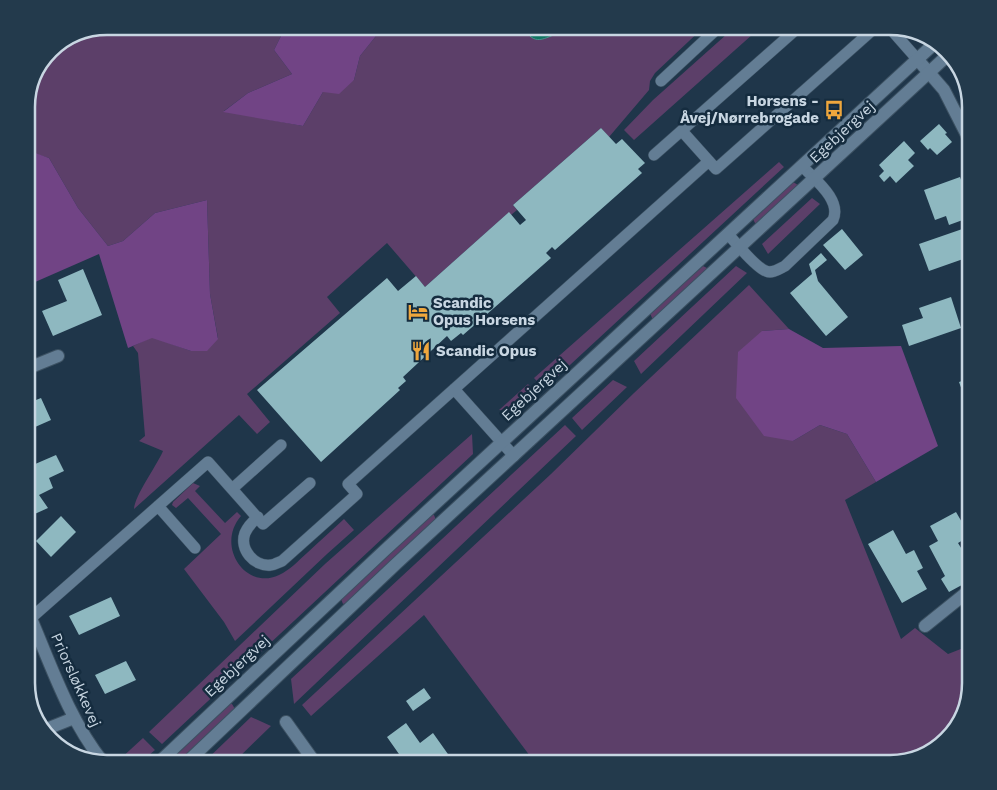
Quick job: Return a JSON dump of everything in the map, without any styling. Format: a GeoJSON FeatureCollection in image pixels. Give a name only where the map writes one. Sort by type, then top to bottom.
{"type":"FeatureCollection","features":[{"type":"Feature","properties":{"kind":"street","name":"Egebjergvej"},"geometry":{"type":"LineString","coordinates":[[167,755],[930,48]]}},
{"type":"Feature","properties":{"kind":"street"},"geometry":{"type":"LineString","coordinates":[[918,60],[944,90],[962,125]]}},
{"type":"Feature","properties":{"kind":"street","name":"Egebjergvej"},"geometry":{"type":"LineString","coordinates":[[195,755],[390,570],[944,60]]}},
{"type":"Feature","properties":{"kind":"street"},"geometry":{"type":"LineString","coordinates":[[35,365],[58,356]]}},
{"type":"Feature","properties":{"kind":"street"},"geometry":{"type":"LineString","coordinates":[[925,626],[962,596]]}},
{"type":"Feature","properties":{"kind":"street","name":"Priorsløkkevej"},"geometry":{"type":"LineString","coordinates":[[35,626],[74,718],[88,744],[96,754]]}},
{"type":"Feature","properties":{"kind":"street"},"geometry":{"type":"LineString","coordinates":[[50,727],[74,718]]}},
{"type":"Feature","properties":{"kind":"street"},"geometry":{"type":"LineString","coordinates":[[286,722],[310,755]]}},
{"type":"Feature","properties":{"kind":"lane"},"geometry":{"type":"LineString","coordinates":[[661,81],[710,35]]}},
{"type":"Feature","properties":{"kind":"lane"},"geometry":{"type":"LineString","coordinates":[[654,155],[790,35]]}},
{"type":"Feature","properties":{"kind":"lane"},"geometry":{"type":"LineString","coordinates":[[682,130],[716,169],[867,35]]}},
{"type":"Feature","properties":{"kind":"lane"},"geometry":{"type":"LineString","coordinates":[[896,35],[918,60]]}},
{"type":"Feature","properties":{"kind":"lane"},"geometry":{"type":"LineString","coordinates":[[258,517],[249,525],[244,535],[244,547],[250,557],[259,564],[271,565],[282,561],[357,494],[348,484],[709,161]]}},
{"type":"Feature","properties":{"kind":"lane"},"geometry":{"type":"LineString","coordinates":[[728,234],[766,272],[775,271],[785,266],[832,220],[836,213],[834,203],[802,166]]}},
{"type":"Feature","properties":{"kind":"lane"},"geometry":{"type":"LineString","coordinates":[[454,390],[514,456]]}},
{"type":"Feature","properties":{"kind":"lane"},"geometry":{"type":"LineString","coordinates":[[232,489],[282,445]]}},
{"type":"Feature","properties":{"kind":"lane"},"geometry":{"type":"LineString","coordinates":[[35,607],[158,506],[208,462],[263,524],[310,483]]}},
{"type":"Feature","properties":{"kind":"lane"},"geometry":{"type":"LineString","coordinates":[[158,506],[195,548]]}},
{"type":"Feature","properties":{"kind":"shaded area"},"geometry":{"type":"Polygon","coordinates":[[[282,35],[274,50],[292,74],[248,93],[224,111],[303,126],[323,92],[354,80],[360,56],[377,35],[695,35],[655,73],[650,81],[649,90],[609,137],[601,128],[513,205],[517,210],[511,215],[508,213],[425,287],[387,243],[327,297],[340,313],[247,394],[270,422],[257,434],[239,415],[134,509],[138,496],[163,451],[139,441],[145,436],[138,353],[133,346],[152,337],[191,351],[218,338],[210,294],[207,200],[155,213],[123,241],[108,246],[78,208],[49,158],[35,154],[35,102],[37,88],[42,75],[50,63],[71,45],[84,39],[98,36],[282,35]]]}},
{"type":"Feature","properties":{"kind":"shaded area"},"geometry":{"type":"Polygon","coordinates":[[[282,35],[377,35],[360,56],[354,80],[339,94],[323,92],[303,126],[223,112],[248,93],[292,74],[274,50],[282,35]]]}},
{"type":"Feature","properties":{"kind":"shaded area"},"geometry":{"type":"Polygon","coordinates":[[[529,35],[555,35],[540,40],[529,35]]]}},
{"type":"Feature","properties":{"kind":"shaded area"},"geometry":{"type":"Polygon","coordinates":[[[726,35],[752,35],[634,140],[624,130],[653,100],[726,35]]]}},
{"type":"Feature","properties":{"kind":"shaded area"},"geometry":{"type":"Polygon","coordinates":[[[35,153],[49,158],[78,208],[108,246],[123,241],[155,213],[207,200],[210,294],[218,339],[207,351],[191,351],[152,338],[128,348],[99,254],[35,282],[35,153]]]}},
{"type":"Feature","properties":{"kind":"shaded area"},"geometry":{"type":"Polygon","coordinates":[[[779,162],[784,167],[544,389],[534,378],[779,162]]]}},
{"type":"Feature","properties":{"kind":"shaded area"},"geometry":{"type":"Polygon","coordinates":[[[793,182],[798,185],[797,187],[757,224],[755,223],[753,219],[793,182]]]}},
{"type":"Feature","properties":{"kind":"shaded area"},"geometry":{"type":"Polygon","coordinates":[[[812,198],[820,204],[768,254],[762,244],[812,198]]]}},
{"type":"Feature","properties":{"kind":"shaded area"},"geometry":{"type":"Polygon","coordinates":[[[703,266],[707,268],[707,271],[655,318],[652,318],[650,313],[703,266]]]}},
{"type":"Feature","properties":{"kind":"shaded area"},"geometry":{"type":"Polygon","coordinates":[[[736,266],[747,273],[641,374],[634,361],[736,266]]]}},
{"type":"Feature","properties":{"kind":"shaded area"},"geometry":{"type":"Polygon","coordinates":[[[749,285],[789,329],[762,331],[793,441],[820,425],[847,434],[876,482],[845,500],[901,639],[915,628],[948,654],[962,649],[962,683],[958,706],[952,719],[934,740],[918,750],[890,755],[529,755],[424,615],[311,716],[302,705],[551,474],[749,285]]]}},
{"type":"Feature","properties":{"kind":"shaded area"},"geometry":{"type":"Polygon","coordinates":[[[789,329],[823,348],[901,346],[938,446],[876,482],[847,434],[820,425],[793,441],[764,436],[736,398],[738,352],[762,331],[789,329]]]}},
{"type":"Feature","properties":{"kind":"shaded area"},"geometry":{"type":"Polygon","coordinates":[[[613,380],[627,387],[582,430],[572,418],[613,380]]]}},
{"type":"Feature","properties":{"kind":"shaded area"},"geometry":{"type":"Polygon","coordinates":[[[528,384],[537,395],[517,413],[499,410],[528,384]]]}},
{"type":"Feature","properties":{"kind":"shaded area"},"geometry":{"type":"Polygon","coordinates":[[[565,425],[576,436],[294,704],[291,679],[565,425]]]}},
{"type":"Feature","properties":{"kind":"shaded area"},"geometry":{"type":"Polygon","coordinates":[[[472,434],[473,454],[162,744],[149,732],[325,564],[472,434]]]}},
{"type":"Feature","properties":{"kind":"shaded area"},"geometry":{"type":"Polygon","coordinates":[[[193,483],[200,486],[195,491],[225,523],[237,512],[241,516],[234,528],[231,540],[233,552],[238,563],[255,577],[267,578],[287,571],[344,519],[354,530],[235,641],[224,622],[184,569],[221,534],[188,498],[176,508],[172,505],[193,483]]]}},
{"type":"Feature","properties":{"kind":"shaded area"},"geometry":{"type":"Polygon","coordinates":[[[431,515],[434,515],[436,520],[343,604],[341,599],[431,515]]]}},
{"type":"Feature","properties":{"kind":"shaded area"},"geometry":{"type":"Polygon","coordinates":[[[229,704],[232,704],[235,709],[186,755],[176,755],[229,704]]]}},
{"type":"Feature","properties":{"kind":"shaded area"},"geometry":{"type":"Polygon","coordinates":[[[251,717],[271,726],[241,755],[211,755],[251,717]]]}},
{"type":"Feature","properties":{"kind":"shaded area"},"geometry":{"type":"Polygon","coordinates":[[[143,738],[155,750],[148,755],[124,755],[143,738]]]}},
{"type":"Feature","properties":{"kind":"building"},"geometry":{"type":"Polygon","coordinates":[[[939,124],[952,142],[937,155],[930,148],[928,150],[920,141],[939,124]]]}},
{"type":"Feature","properties":{"kind":"building","name":"Scandic Opus Horsens"},"geometry":{"type":"Polygon","coordinates":[[[601,128],[616,144],[622,139],[645,163],[638,169],[642,173],[555,250],[552,247],[546,253],[551,258],[463,335],[461,333],[451,341],[447,336],[403,377],[406,381],[398,388],[400,390],[321,462],[257,390],[387,278],[398,291],[416,276],[425,287],[509,212],[520,225],[526,220],[513,205],[601,128]]]}},
{"type":"Feature","properties":{"kind":"building"},"geometry":{"type":"Polygon","coordinates":[[[904,141],[915,153],[908,160],[914,166],[896,183],[890,176],[884,182],[879,176],[884,171],[879,165],[904,141]]]}},
{"type":"Feature","properties":{"kind":"building"},"geometry":{"type":"Polygon","coordinates":[[[960,177],[962,183],[962,220],[949,225],[946,216],[935,220],[924,190],[960,177]]]}},
{"type":"Feature","properties":{"kind":"building"},"geometry":{"type":"Polygon","coordinates":[[[842,229],[863,255],[845,270],[823,245],[842,229]]]}},
{"type":"Feature","properties":{"kind":"building"},"geometry":{"type":"Polygon","coordinates":[[[962,229],[962,259],[929,271],[919,244],[962,229]]]}},
{"type":"Feature","properties":{"kind":"building"},"geometry":{"type":"Polygon","coordinates":[[[821,253],[827,260],[815,270],[818,281],[848,317],[826,336],[790,293],[812,274],[809,264],[821,253]]]}},
{"type":"Feature","properties":{"kind":"building"},"geometry":{"type":"Polygon","coordinates":[[[83,269],[102,315],[53,336],[42,311],[67,301],[58,280],[83,269]]]}},
{"type":"Feature","properties":{"kind":"building"},"geometry":{"type":"Polygon","coordinates":[[[951,297],[961,328],[909,346],[902,325],[923,318],[919,308],[951,297]]]}},
{"type":"Feature","properties":{"kind":"building"},"geometry":{"type":"Polygon","coordinates":[[[41,398],[51,420],[35,427],[35,400],[41,398]]]}},
{"type":"Feature","properties":{"kind":"building"},"geometry":{"type":"Polygon","coordinates":[[[56,455],[64,471],[49,478],[53,488],[39,495],[48,508],[35,514],[35,464],[56,455]]]}},
{"type":"Feature","properties":{"kind":"building"},"geometry":{"type":"Polygon","coordinates":[[[956,512],[962,522],[962,541],[958,543],[962,549],[962,585],[949,592],[941,579],[945,576],[929,546],[938,541],[930,526],[956,512]]]}},
{"type":"Feature","properties":{"kind":"building"},"geometry":{"type":"Polygon","coordinates":[[[61,516],[76,532],[51,557],[36,541],[61,516]]]}},
{"type":"Feature","properties":{"kind":"building"},"geometry":{"type":"Polygon","coordinates":[[[893,530],[906,554],[914,550],[923,568],[917,571],[927,589],[902,603],[868,544],[893,530]]]}},
{"type":"Feature","properties":{"kind":"building"},"geometry":{"type":"Polygon","coordinates":[[[111,597],[120,616],[79,635],[69,616],[111,597]]]}},
{"type":"Feature","properties":{"kind":"building"},"geometry":{"type":"Polygon","coordinates":[[[126,661],[136,680],[105,694],[95,675],[126,661]]]}},
{"type":"Feature","properties":{"kind":"building"},"geometry":{"type":"Polygon","coordinates":[[[424,688],[431,698],[413,711],[406,701],[424,688]]]}},
{"type":"Feature","properties":{"kind":"building"},"geometry":{"type":"Polygon","coordinates":[[[406,723],[420,743],[433,733],[449,755],[400,755],[387,737],[406,723]]]}},
{"type":"Feature","properties":{"kind":"place","name":"Horsens - Åvej/Nørrebrogade"},"geometry":{"type":"Point","coordinates":[834,110]}},
{"type":"Feature","properties":{"kind":"place","name":"Scandic Opus Horsens"},"geometry":{"type":"Point","coordinates":[418,312]}},
{"type":"Feature","properties":{"kind":"place","name":"Scandic Opus"},"geometry":{"type":"Point","coordinates":[421,351]}}]}
